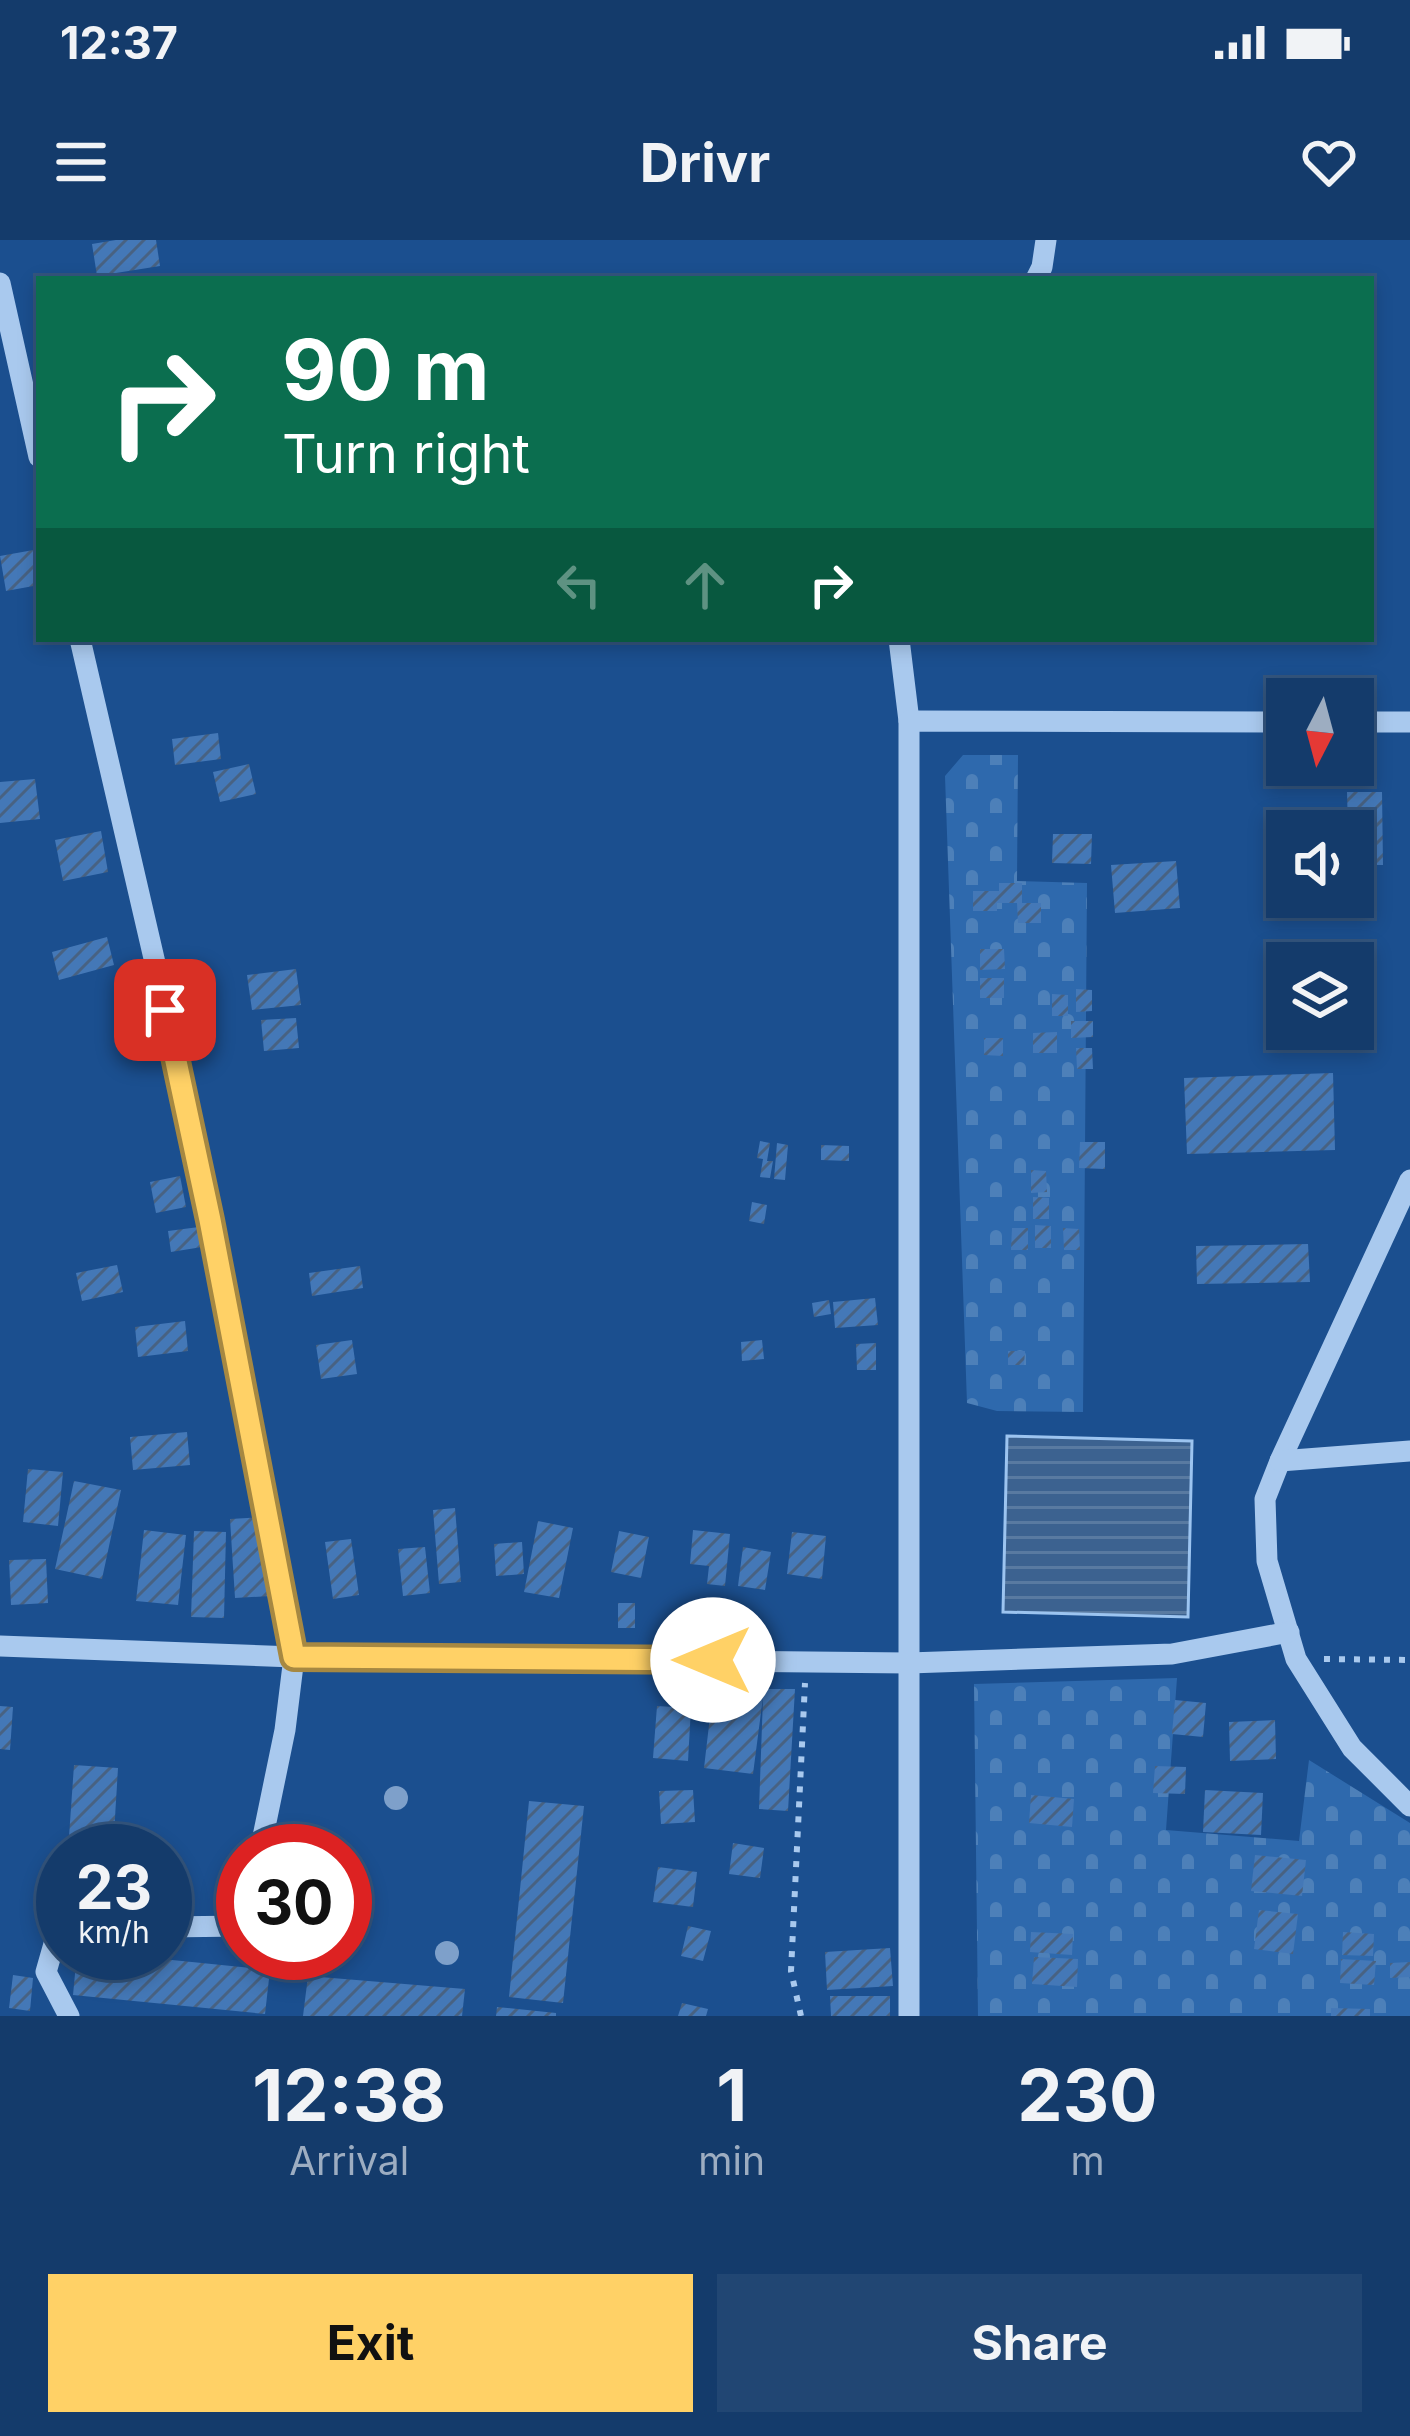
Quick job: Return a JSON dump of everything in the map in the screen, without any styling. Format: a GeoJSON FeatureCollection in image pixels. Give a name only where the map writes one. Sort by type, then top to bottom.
{"type":"FeatureCollection","features":[{"type":"Feature","properties":{"kind":"street"},"geometry":{"type":"LineString","coordinates":[[1038,276],[1046,240]]}},
{"type":"Feature","properties":{"kind":"street"},"geometry":{"type":"LineString","coordinates":[[0,283],[36,444]]}},
{"type":"Feature","properties":{"kind":"street"},"geometry":{"type":"LineString","coordinates":[[81,642],[205,1197],[294,1657],[266,1824]]}},
{"type":"Feature","properties":{"kind":"street"},"geometry":{"type":"LineString","coordinates":[[898,642],[909,721],[909,2016]]}},
{"type":"Feature","properties":{"kind":"street"},"geometry":{"type":"LineString","coordinates":[[909,721],[1266,722]]}},
{"type":"Feature","properties":{"kind":"street"},"geometry":{"type":"LineString","coordinates":[[1374,722],[1410,722]]}},
{"type":"Feature","properties":{"kind":"street"},"geometry":{"type":"LineString","coordinates":[[1410,1180],[1265,1499],[1267,1561],[1296,1659],[1352,1748],[1410,1806]]}},
{"type":"Feature","properties":{"kind":"street"},"geometry":{"type":"LineString","coordinates":[[1280,1461],[1410,1451]]}},
{"type":"Feature","properties":{"kind":"street"},"geometry":{"type":"LineString","coordinates":[[0,1646],[294,1657],[909,1663],[1172,1654],[1289,1632]]}},
{"type":"Feature","properties":{"kind":"street"},"geometry":{"type":"LineString","coordinates":[[50,1980],[70,2016]]}},
{"type":"Feature","properties":{"kind":"path"},"geometry":{"type":"LineString","coordinates":[[1296,1659],[1410,1660]]}},
{"type":"Feature","properties":{"kind":"path"},"geometry":{"type":"LineString","coordinates":[[801,2016],[790,1971],[807,1661]]}},
{"type":"Feature","properties":{"kind":"green space"},"geometry":{"type":"Polygon","coordinates":[[[963,755],[1018,755],[1017,881],[1087,883],[1083,1412],[997,1411],[967,1403],[945,776],[963,755]]]}},
{"type":"Feature","properties":{"kind":"green space"},"geometry":{"type":"Polygon","coordinates":[[[1177,1678],[1166,1830],[1299,1841],[1309,1760],[1410,1823],[1410,2016],[978,2016],[974,1684],[1177,1678]]]}},
{"type":"Feature","properties":{"kind":"shaded area"},"geometry":{"type":"Polygon","coordinates":[[[1007,1436],[1192,1441],[1188,1617],[1003,1612],[1007,1436]]]}},
{"type":"Feature","properties":{"kind":"building"},"geometry":{"type":"Polygon","coordinates":[[[156,240],[160,266],[97,276],[92,244],[156,240]]]}},
{"type":"Feature","properties":{"kind":"building"},"geometry":{"type":"Polygon","coordinates":[[[36,550],[36,586],[6,591],[0,556],[36,550]]]}},
{"type":"Feature","properties":{"kind":"building"},"geometry":{"type":"Polygon","coordinates":[[[218,733],[221,759],[175,765],[172,739],[218,733]]]}},
{"type":"Feature","properties":{"kind":"building"},"geometry":{"type":"Polygon","coordinates":[[[249,764],[256,794],[220,802],[213,772],[249,764]]]}},
{"type":"Feature","properties":{"kind":"building"},"geometry":{"type":"Polygon","coordinates":[[[35,779],[40,819],[0,823],[0,782],[35,779]]]}},
{"type":"Feature","properties":{"kind":"building"},"geometry":{"type":"Polygon","coordinates":[[[1347,792],[1382,792],[1383,865],[1374,865],[1374,810],[1347,810],[1347,792]]]}},
{"type":"Feature","properties":{"kind":"building"},"geometry":{"type":"Polygon","coordinates":[[[101,831],[108,872],[63,881],[55,840],[101,831]]]}},
{"type":"Feature","properties":{"kind":"building"},"geometry":{"type":"Polygon","coordinates":[[[1053,834],[1092,834],[1091,864],[1052,863],[1053,834]]]}},
{"type":"Feature","properties":{"kind":"building"},"geometry":{"type":"Polygon","coordinates":[[[1176,861],[1180,908],[1115,913],[1111,865],[1176,861]]]}},
{"type":"Feature","properties":{"kind":"building"},"geometry":{"type":"Polygon","coordinates":[[[999,883],[1022,883],[1022,903],[1041,903],[1041,923],[1018,923],[1017,903],[997,903],[997,911],[973,911],[973,891],[999,891],[999,883]]]}},
{"type":"Feature","properties":{"kind":"building"},"geometry":{"type":"Polygon","coordinates":[[[107,937],[114,965],[59,980],[52,952],[107,937]]]}},
{"type":"Feature","properties":{"kind":"building"},"geometry":{"type":"Polygon","coordinates":[[[980,949],[1004,949],[1005,969],[980,970],[980,949]]]}},
{"type":"Feature","properties":{"kind":"building"},"geometry":{"type":"Polygon","coordinates":[[[296,969],[301,1005],[252,1010],[247,975],[296,969]]]}},
{"type":"Feature","properties":{"kind":"building"},"geometry":{"type":"Polygon","coordinates":[[[980,978],[1004,978],[1004,998],[980,998],[980,978]]]}},
{"type":"Feature","properties":{"kind":"building"},"geometry":{"type":"Polygon","coordinates":[[[1076,989],[1092,990],[1092,1011],[1076,1012],[1076,989]]]}},
{"type":"Feature","properties":{"kind":"building"},"geometry":{"type":"Polygon","coordinates":[[[1052,994],[1068,995],[1068,1016],[1052,1016],[1052,994]]]}},
{"type":"Feature","properties":{"kind":"building"},"geometry":{"type":"Polygon","coordinates":[[[296,1018],[299,1048],[264,1051],[261,1020],[296,1018]]]}},
{"type":"Feature","properties":{"kind":"building"},"geometry":{"type":"Polygon","coordinates":[[[1071,1021],[1093,1021],[1093,1037],[1071,1038],[1071,1021]]]}},
{"type":"Feature","properties":{"kind":"building"},"geometry":{"type":"Polygon","coordinates":[[[1057,1032],[1057,1053],[1033,1053],[1033,1033],[1057,1032]]]}},
{"type":"Feature","properties":{"kind":"building"},"geometry":{"type":"Polygon","coordinates":[[[984,1038],[1003,1038],[1003,1056],[984,1055],[984,1038]]]}},
{"type":"Feature","properties":{"kind":"building"},"geometry":{"type":"Polygon","coordinates":[[[1076,1048],[1092,1048],[1093,1069],[1077,1069],[1076,1048]]]}},
{"type":"Feature","properties":{"kind":"building"},"geometry":{"type":"Polygon","coordinates":[[[1333,1073],[1335,1150],[1187,1154],[1184,1078],[1333,1073]]]}},
{"type":"Feature","properties":{"kind":"building"},"geometry":{"type":"Polygon","coordinates":[[[760,1141],[770,1143],[770,1178],[760,1177],[760,1141]]]}},
{"type":"Feature","properties":{"kind":"building"},"geometry":{"type":"Polygon","coordinates":[[[1080,1142],[1105,1142],[1105,1169],[1079,1168],[1080,1142]]]}},
{"type":"Feature","properties":{"kind":"building"},"geometry":{"type":"Polygon","coordinates":[[[777,1143],[788,1145],[785,1180],[774,1179],[777,1143]]]}},
{"type":"Feature","properties":{"kind":"building"},"geometry":{"type":"Polygon","coordinates":[[[821,1145],[849,1146],[849,1161],[821,1160],[821,1145]]]}},
{"type":"Feature","properties":{"kind":"building"},"geometry":{"type":"Polygon","coordinates":[[[1031,1170],[1046,1171],[1047,1192],[1031,1193],[1031,1170]]]}},
{"type":"Feature","properties":{"kind":"building"},"geometry":{"type":"Polygon","coordinates":[[[180,1176],[186,1207],[156,1213],[150,1182],[180,1176]]]}},
{"type":"Feature","properties":{"kind":"building"},"geometry":{"type":"Polygon","coordinates":[[[1033,1197],[1049,1198],[1049,1219],[1033,1219],[1033,1197]]]}},
{"type":"Feature","properties":{"kind":"building"},"geometry":{"type":"Polygon","coordinates":[[[752,1202],[767,1205],[764,1224],[749,1221],[752,1202]]]}},
{"type":"Feature","properties":{"kind":"building"},"geometry":{"type":"Polygon","coordinates":[[[1035,1225],[1051,1226],[1051,1248],[1035,1248],[1035,1225]]]}},
{"type":"Feature","properties":{"kind":"building"},"geometry":{"type":"Polygon","coordinates":[[[199,1227],[202,1247],[171,1252],[168,1231],[199,1227]]]}},
{"type":"Feature","properties":{"kind":"building"},"geometry":{"type":"Polygon","coordinates":[[[1012,1228],[1028,1228],[1028,1250],[1011,1250],[1012,1228]]]}},
{"type":"Feature","properties":{"kind":"building"},"geometry":{"type":"Polygon","coordinates":[[[1063,1228],[1079,1229],[1080,1250],[1064,1250],[1063,1228]]]}},
{"type":"Feature","properties":{"kind":"building"},"geometry":{"type":"Polygon","coordinates":[[[1308,1244],[1310,1282],[1197,1284],[1196,1246],[1308,1244]]]}},
{"type":"Feature","properties":{"kind":"building"},"geometry":{"type":"Polygon","coordinates":[[[117,1265],[123,1292],[82,1301],[76,1273],[117,1265]]]}},
{"type":"Feature","properties":{"kind":"building"},"geometry":{"type":"Polygon","coordinates":[[[360,1266],[363,1288],[312,1296],[309,1273],[360,1266]]]}},
{"type":"Feature","properties":{"kind":"building"},"geometry":{"type":"Polygon","coordinates":[[[875,1298],[878,1325],[835,1328],[833,1302],[875,1298]]]}},
{"type":"Feature","properties":{"kind":"building"},"geometry":{"type":"Polygon","coordinates":[[[829,1300],[831,1314],[814,1317],[812,1303],[829,1300]]]}},
{"type":"Feature","properties":{"kind":"building"},"geometry":{"type":"Polygon","coordinates":[[[185,1321],[188,1351],[138,1357],[135,1327],[185,1321]]]}},
{"type":"Feature","properties":{"kind":"building"},"geometry":{"type":"Polygon","coordinates":[[[352,1340],[357,1374],[321,1379],[316,1345],[352,1340]]]}},
{"type":"Feature","properties":{"kind":"building"},"geometry":{"type":"Polygon","coordinates":[[[762,1340],[764,1359],[742,1361],[741,1342],[762,1340]]]}},
{"type":"Feature","properties":{"kind":"building"},"geometry":{"type":"Polygon","coordinates":[[[876,1343],[876,1370],[857,1370],[856,1344],[876,1343]]]}},
{"type":"Feature","properties":{"kind":"building"},"geometry":{"type":"Polygon","coordinates":[[[1008,1351],[1025,1351],[1024,1365],[1008,1365],[1008,1351]]]}},
{"type":"Feature","properties":{"kind":"building"},"geometry":{"type":"Polygon","coordinates":[[[187,1432],[190,1465],[133,1470],[130,1437],[187,1432]]]}},
{"type":"Feature","properties":{"kind":"building"},"geometry":{"type":"Polygon","coordinates":[[[28,1469],[63,1472],[58,1526],[23,1522],[28,1469]]]}},
{"type":"Feature","properties":{"kind":"building"},"geometry":{"type":"Polygon","coordinates":[[[74,1481],[121,1490],[102,1579],[55,1569],[74,1481]]]}},
{"type":"Feature","properties":{"kind":"building"},"geometry":{"type":"Polygon","coordinates":[[[455,1508],[461,1582],[439,1584],[433,1510],[455,1508]]]}},
{"type":"Feature","properties":{"kind":"building"},"geometry":{"type":"Polygon","coordinates":[[[266,1517],[271,1596],[235,1598],[230,1519],[266,1517]]]}},
{"type":"Feature","properties":{"kind":"building"},"geometry":{"type":"Polygon","coordinates":[[[538,1521],[573,1528],[559,1598],[524,1592],[538,1521]]]}},
{"type":"Feature","properties":{"kind":"building"},"geometry":{"type":"Polygon","coordinates":[[[144,1530],[186,1535],[178,1605],[136,1601],[144,1530]]]}},
{"type":"Feature","properties":{"kind":"building"},"geometry":{"type":"Polygon","coordinates":[[[693,1530],[730,1534],[725,1586],[707,1584],[709,1566],[690,1564],[693,1530]]]}},
{"type":"Feature","properties":{"kind":"building"},"geometry":{"type":"Polygon","coordinates":[[[194,1531],[226,1532],[224,1618],[191,1617],[194,1531]]]}},
{"type":"Feature","properties":{"kind":"building"},"geometry":{"type":"Polygon","coordinates":[[[619,1531],[649,1537],[641,1578],[611,1572],[619,1531]]]}},
{"type":"Feature","properties":{"kind":"building"},"geometry":{"type":"Polygon","coordinates":[[[792,1532],[826,1536],[822,1579],[787,1574],[792,1532]]]}},
{"type":"Feature","properties":{"kind":"building"},"geometry":{"type":"Polygon","coordinates":[[[351,1539],[359,1595],[333,1599],[325,1542],[351,1539]]]}},
{"type":"Feature","properties":{"kind":"building"},"geometry":{"type":"Polygon","coordinates":[[[522,1542],[524,1574],[496,1576],[494,1544],[522,1542]]]}},
{"type":"Feature","properties":{"kind":"building"},"geometry":{"type":"Polygon","coordinates":[[[425,1547],[430,1593],[403,1596],[398,1549],[425,1547]]]}},
{"type":"Feature","properties":{"kind":"building"},"geometry":{"type":"Polygon","coordinates":[[[743,1547],[771,1552],[765,1590],[738,1586],[743,1547]]]}},
{"type":"Feature","properties":{"kind":"building"},"geometry":{"type":"Polygon","coordinates":[[[46,1559],[48,1603],[11,1605],[9,1560],[46,1559]]]}},
{"type":"Feature","properties":{"kind":"building"},"geometry":{"type":"Polygon","coordinates":[[[618,1603],[635,1603],[635,1628],[618,1628],[618,1603]]]}},
{"type":"Feature","properties":{"kind":"building"},"geometry":{"type":"Polygon","coordinates":[[[705,1617],[721,1620],[718,1638],[702,1635],[705,1617]]]}},
{"type":"Feature","properties":{"kind":"building"},"geometry":{"type":"Polygon","coordinates":[[[714,1682],[795,1689],[788,1811],[759,1809],[763,1697],[753,1774],[704,1768],[714,1682]]]}},
{"type":"Feature","properties":{"kind":"building"},"geometry":{"type":"Polygon","coordinates":[[[1175,1700],[1206,1703],[1203,1737],[1172,1734],[1175,1700]]]}},
{"type":"Feature","properties":{"kind":"building"},"geometry":{"type":"Polygon","coordinates":[[[0,1706],[13,1707],[10,1750],[0,1749],[0,1706]]]}},
{"type":"Feature","properties":{"kind":"building"},"geometry":{"type":"Polygon","coordinates":[[[657,1706],[691,1708],[688,1761],[653,1758],[657,1706]]]}},
{"type":"Feature","properties":{"kind":"building"},"geometry":{"type":"Polygon","coordinates":[[[1275,1720],[1276,1759],[1230,1761],[1229,1722],[1275,1720]]]}},
{"type":"Feature","properties":{"kind":"building"},"geometry":{"type":"Polygon","coordinates":[[[74,1765],[118,1768],[115,1824],[70,1824],[74,1765]]]}},
{"type":"Feature","properties":{"kind":"building"},"geometry":{"type":"Polygon","coordinates":[[[1155,1766],[1186,1767],[1185,1794],[1153,1793],[1155,1766]]]}},
{"type":"Feature","properties":{"kind":"building"},"geometry":{"type":"Polygon","coordinates":[[[693,1790],[695,1822],[661,1824],[659,1791],[693,1790]]]}},
{"type":"Feature","properties":{"kind":"building"},"geometry":{"type":"Polygon","coordinates":[[[1205,1790],[1263,1793],[1261,1835],[1203,1832],[1205,1790]]]}},
{"type":"Feature","properties":{"kind":"building"},"geometry":{"type":"Polygon","coordinates":[[[1031,1795],[1074,1799],[1072,1827],[1029,1823],[1031,1795]]]}},
{"type":"Feature","properties":{"kind":"building"},"geometry":{"type":"Polygon","coordinates":[[[529,1801],[584,1806],[563,2003],[509,1997],[529,1801]]]}},
{"type":"Feature","properties":{"kind":"building"},"geometry":{"type":"Polygon","coordinates":[[[733,1843],[764,1848],[760,1878],[729,1874],[733,1843]]]}},
{"type":"Feature","properties":{"kind":"building"},"geometry":{"type":"Polygon","coordinates":[[[1255,1855],[1306,1860],[1302,1896],[1251,1891],[1255,1855]]]}},
{"type":"Feature","properties":{"kind":"building"},"geometry":{"type":"Polygon","coordinates":[[[658,1867],[697,1872],[693,1907],[653,1902],[658,1867]]]}},
{"type":"Feature","properties":{"kind":"building"},"geometry":{"type":"Polygon","coordinates":[[[1259,1910],[1298,1914],[1293,1954],[1254,1949],[1259,1910]]]}},
{"type":"Feature","properties":{"kind":"building"},"geometry":{"type":"Polygon","coordinates":[[[688,1926],[711,1931],[703,1961],[681,1956],[688,1926]]]}},
{"type":"Feature","properties":{"kind":"building"},"geometry":{"type":"Polygon","coordinates":[[[1031,1932],[1073,1934],[1072,1955],[1030,1952],[1031,1932]]]}},
{"type":"Feature","properties":{"kind":"building"},"geometry":{"type":"Polygon","coordinates":[[[1343,1932],[1374,1934],[1373,1956],[1342,1955],[1343,1932]]]}},
{"type":"Feature","properties":{"kind":"building"},"geometry":{"type":"Polygon","coordinates":[[[890,1948],[893,1986],[827,1990],[825,1952],[890,1948]]]}},
{"type":"Feature","properties":{"kind":"building"},"geometry":{"type":"Polygon","coordinates":[[[1034,1957],[1078,1959],[1077,1987],[1032,1984],[1034,1957]]]}},
{"type":"Feature","properties":{"kind":"building"},"geometry":{"type":"Polygon","coordinates":[[[1341,1959],[1376,1961],[1374,1985],[1340,1983],[1341,1959]]]}},
{"type":"Feature","properties":{"kind":"building"},"geometry":{"type":"Polygon","coordinates":[[[192,1962],[216,1965],[216,1980],[269,1980],[265,2014],[73,1995],[74,1980],[192,1980],[192,1962]]]}},
{"type":"Feature","properties":{"kind":"building"},"geometry":{"type":"Polygon","coordinates":[[[1410,1962],[1410,1977],[1390,1978],[1390,1963],[1410,1962]]]}},
{"type":"Feature","properties":{"kind":"building"},"geometry":{"type":"Polygon","coordinates":[[[13,1975],[33,1978],[30,2011],[9,2008],[13,1975]]]}},
{"type":"Feature","properties":{"kind":"building"},"geometry":{"type":"Polygon","coordinates":[[[308,1980],[465,1989],[462,2016],[303,2016],[308,1980]]]}},
{"type":"Feature","properties":{"kind":"building"},"geometry":{"type":"Polygon","coordinates":[[[830,1996],[890,1996],[890,2016],[831,2016],[830,1996]]]}},
{"type":"Feature","properties":{"kind":"building"},"geometry":{"type":"Polygon","coordinates":[[[682,2003],[708,2009],[706,2016],[678,2016],[682,2003]]]}},
{"type":"Feature","properties":{"kind":"building"},"geometry":{"type":"Polygon","coordinates":[[[497,2007],[556,2013],[556,2016],[496,2016],[497,2007]]]}},
{"type":"Feature","properties":{"kind":"building"},"geometry":{"type":"Polygon","coordinates":[[[1331,2008],[1370,2009],[1370,2016],[1331,2016],[1331,2008]]]}},
{"type":"Feature","properties":{"kind":"route"},"geometry":{"type":"LineString","coordinates":[[165,1010],[294,1657],[713,1660]]}}]}
